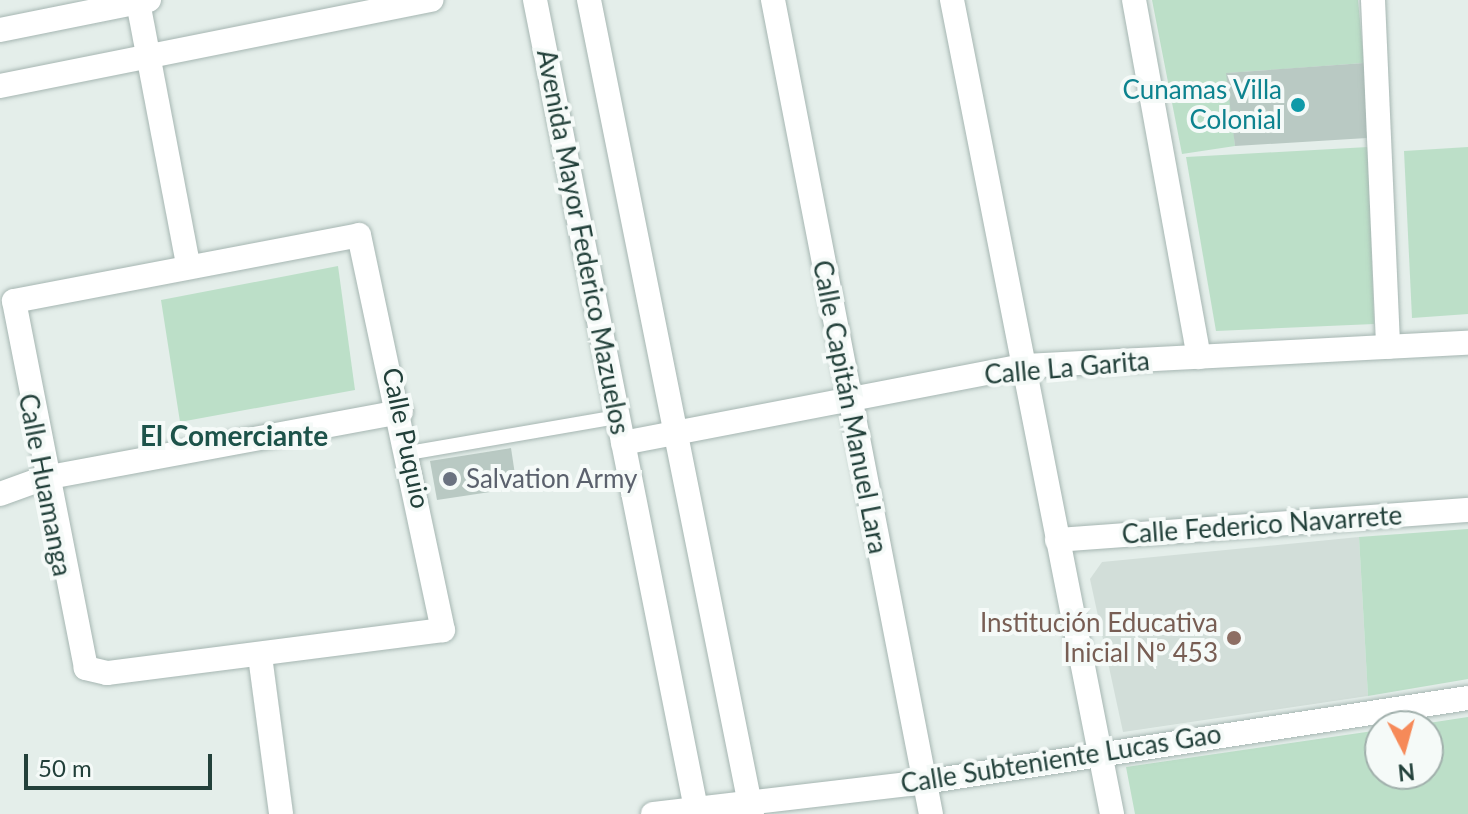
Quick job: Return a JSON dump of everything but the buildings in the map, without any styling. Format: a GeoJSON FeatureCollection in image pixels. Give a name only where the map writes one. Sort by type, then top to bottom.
{"type":"FeatureCollection","features":[{"type":"Feature","properties":{"kind":"street"},"geometry":{"type":"LineString","coordinates":[[0,86],[432,0]]}},
{"type":"Feature","properties":{"kind":"street","name":"Avenida Mayor Federico Mazuelos"},"geometry":{"type":"LineString","coordinates":[[535,0],[696,811]]}},
{"type":"Feature","properties":{"kind":"street","name":"Avenida Mayor Federico Mazuelos"},"geometry":{"type":"LineString","coordinates":[[589,0],[750,807]]}},
{"type":"Feature","properties":{"kind":"street","name":"Calle Capitán Manuel Lara"},"geometry":{"type":"LineString","coordinates":[[773,0],[848,400],[931,814]]}},
{"type":"Feature","properties":{"kind":"street"},"geometry":{"type":"LineString","coordinates":[[952,0],[1112,814]]}},
{"type":"Feature","properties":{"kind":"street"},"geometry":{"type":"LineString","coordinates":[[1134,0],[1199,357]]}},
{"type":"Feature","properties":{"kind":"street"},"geometry":{"type":"LineString","coordinates":[[1373,0],[1388,347]]}},
{"type":"Feature","properties":{"kind":"street"},"geometry":{"type":"LineString","coordinates":[[0,30],[144,1],[150,56],[188,263]]}},
{"type":"Feature","properties":{"kind":"street","name":"Calle Puquio"},"geometry":{"type":"LineString","coordinates":[[188,263],[359,235],[401,412],[443,630],[260,656]]}},
{"type":"Feature","properties":{"kind":"street","name":"Calle Huamanga"},"geometry":{"type":"LineString","coordinates":[[188,263],[14,301],[44,478],[86,668],[107,673],[260,656]]}},
{"type":"Feature","properties":{"kind":"street","name":"Calle La Garita"},"geometry":{"type":"LineString","coordinates":[[623,443],[1023,366],[1468,343]]}},
{"type":"Feature","properties":{"kind":"street"},"geometry":{"type":"LineString","coordinates":[[0,494],[44,478],[401,412]]}},
{"type":"Feature","properties":{"kind":"street","name":"Calle Federico Navarrete"},"geometry":{"type":"LineString","coordinates":[[1057,540],[1468,510]]}},
{"type":"Feature","properties":{"kind":"street"},"geometry":{"type":"LineString","coordinates":[[260,656],[281,814]]}},
{"type":"Feature","properties":{"kind":"street","name":"Calle Subteniente Lucas Gao"},"geometry":{"type":"LineString","coordinates":[[653,814],[750,807],[924,782],[1099,751],[1468,698]]}},
{"type":"Feature","properties":{"kind":"lane"},"geometry":{"type":"LineString","coordinates":[[409,453],[618,417]]}},
{"type":"Feature","properties":{"kind":"shaded area","name":"Institución Educativa Inicial Nº 453"},"geometry":{"type":"Polygon","coordinates":[[[1359,537],[1368,696],[1123,732],[1090,579],[1102,562],[1359,537]]]}},
{"type":"Feature","properties":{"kind":"green space"},"geometry":{"type":"Polygon","coordinates":[[[1152,0],[1358,0],[1364,63],[1228,73],[1235,146],[1182,154],[1152,0]]]}},
{"type":"Feature","properties":{"kind":"green space"},"geometry":{"type":"Polygon","coordinates":[[[1368,147],[1374,324],[1216,331],[1186,157],[1368,147]]]}},
{"type":"Feature","properties":{"kind":"green space"},"geometry":{"type":"Polygon","coordinates":[[[1468,147],[1468,314],[1412,318],[1404,151],[1468,147]]]}},
{"type":"Feature","properties":{"kind":"green space"},"geometry":{"type":"Polygon","coordinates":[[[338,266],[355,390],[180,422],[161,300],[338,266]]]}},
{"type":"Feature","properties":{"kind":"green space"},"geometry":{"type":"Polygon","coordinates":[[[1468,529],[1468,679],[1368,696],[1359,537],[1468,529]]]}},
{"type":"Feature","properties":{"kind":"green space"},"geometry":{"type":"Polygon","coordinates":[[[1468,717],[1468,814],[1135,814],[1126,767],[1364,732],[1364,790],[1444,790],[1444,721],[1468,717]]]}},
{"type":"Feature","properties":{"kind":"place","name":"Cunamas Villa Colonial"},"geometry":{"type":"Point","coordinates":[1298,105]}},
{"type":"Feature","properties":{"kind":"place","name":"Salvation Army"},"geometry":{"type":"Point","coordinates":[450,479]}},
{"type":"Feature","properties":{"kind":"place","name":"Institución Educativa Inicial Nº 453"},"geometry":{"type":"Point","coordinates":[1234,638]}},
{"type":"Feature","properties":{"kind":"district","name":"El Comerciante"},"geometry":{"type":"Point","coordinates":[234,435]}}]}
